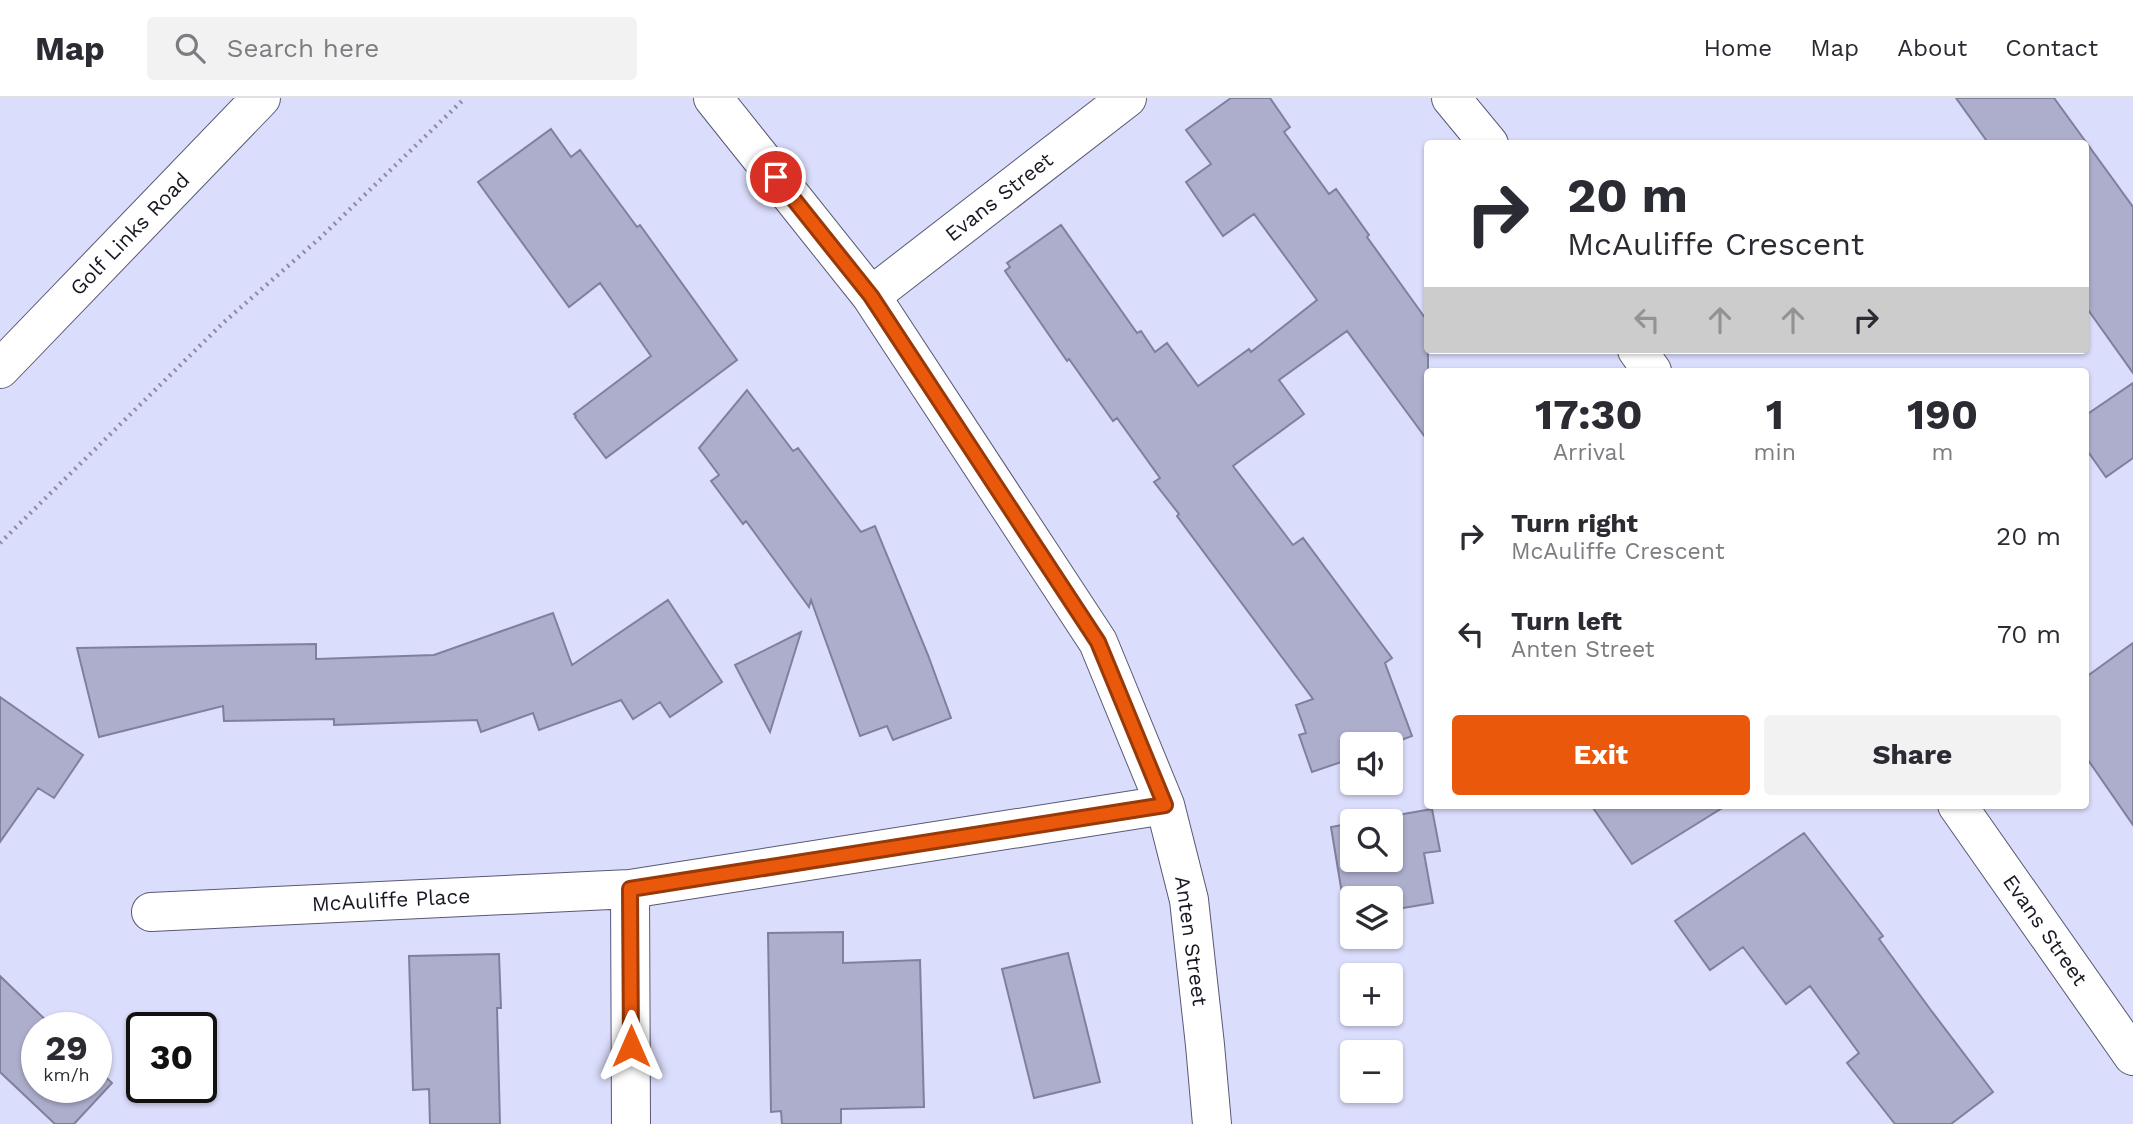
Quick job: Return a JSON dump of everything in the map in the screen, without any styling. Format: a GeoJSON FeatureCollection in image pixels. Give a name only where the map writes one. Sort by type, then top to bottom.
{"type":"FeatureCollection","features":[{"type":"Feature","properties":{"kind":"street","name":"Golf Links Road"},"geometry":{"type":"LineString","coordinates":[[0,369],[261,98]]}},
{"type":"Feature","properties":{"kind":"street","name":"Anten Street"},"geometry":{"type":"LineString","coordinates":[[713,98],[871,296],[1098,642],[1165,805],[1189,900],[1212,1124]]}},
{"type":"Feature","properties":{"kind":"street","name":"Evans Street"},"geometry":{"type":"LineString","coordinates":[[871,296],[1127,98]]}},
{"type":"Feature","properties":{"kind":"street"},"geometry":{"type":"LineString","coordinates":[[1451,98],[1486,140]]}},
{"type":"Feature","properties":{"kind":"street","name":"McAuliffe Place"},"geometry":{"type":"LineString","coordinates":[[151,912],[630,889],[1165,805]]}},
{"type":"Feature","properties":{"kind":"street","name":"Evans Street"},"geometry":{"type":"LineString","coordinates":[[1960,809],[2133,1056]]}},
{"type":"Feature","properties":{"kind":"street"},"geometry":{"type":"LineString","coordinates":[[630,889],[631,1124]]}},
{"type":"Feature","properties":{"kind":"path"},"geometry":{"type":"LineString","coordinates":[[0,543],[223,323],[320,238],[465,98]]}},
{"type":"Feature","properties":{"kind":"building"},"geometry":{"type":"Polygon","coordinates":[[[1231,98],[1270,98],[1290,127],[1284,132],[1329,194],[1336,189],[1424,316],[1424,354],[1428,354],[1428,368],[1424,368],[1424,436],[1347,331],[1279,380],[1304,414],[1233,466],[1293,545],[1303,538],[1392,658],[1385,663],[1412,736],[1403,739],[1403,732],[1340,732],[1340,762],[1312,772],[1299,735],[1306,733],[1296,705],[1313,699],[1177,516],[1179,514],[1154,482],[1160,478],[1117,418],[1113,421],[1069,359],[1067,361],[1005,271],[1010,267],[1007,263],[1061,225],[1137,333],[1141,331],[1155,352],[1167,343],[1198,386],[1249,349],[1251,352],[1317,300],[1254,214],[1223,236],[1186,182],[1211,164],[1186,130],[1231,98]]]}},
{"type":"Feature","properties":{"kind":"building"},"geometry":{"type":"Polygon","coordinates":[[[1956,98],[2054,98],[2084,140],[1986,140],[1956,98]]]}},
{"type":"Feature","properties":{"kind":"building"},"geometry":{"type":"Polygon","coordinates":[[[551,129],[571,157],[580,150],[637,227],[640,225],[737,360],[606,458],[574,414],[651,356],[600,283],[569,307],[478,182],[551,129]]]}},
{"type":"Feature","properties":{"kind":"building"},"geometry":{"type":"Polygon","coordinates":[[[2089,146],[2133,207],[2133,373],[2089,311],[2089,146]]]}},
{"type":"Feature","properties":{"kind":"building"},"geometry":{"type":"Polygon","coordinates":[[[2133,383],[2133,458],[2106,477],[2089,453],[2089,413],[2133,383]]]}},
{"type":"Feature","properties":{"kind":"building"},"geometry":{"type":"Polygon","coordinates":[[[747,390],[793,451],[798,448],[861,532],[875,526],[951,718],[893,740],[887,726],[860,736],[811,600],[809,607],[746,521],[743,524],[711,481],[719,475],[699,448],[747,390]]]}},
{"type":"Feature","properties":{"kind":"building"},"geometry":{"type":"Polygon","coordinates":[[[668,600],[722,682],[670,717],[660,702],[633,719],[621,700],[539,730],[533,713],[481,732],[477,720],[334,725],[334,719],[224,721],[223,706],[99,737],[77,648],[316,644],[316,659],[434,655],[553,613],[572,665],[668,600]]]}},
{"type":"Feature","properties":{"kind":"building"},"geometry":{"type":"Polygon","coordinates":[[[801,632],[770,732],[735,665],[801,632]]]}},
{"type":"Feature","properties":{"kind":"building"},"geometry":{"type":"Polygon","coordinates":[[[2133,643],[2133,825],[2089,761],[2089,675],[2133,643]]]}},
{"type":"Feature","properties":{"kind":"building"},"geometry":{"type":"Polygon","coordinates":[[[0,697],[83,755],[54,798],[38,788],[0,842],[0,697]]]}},
{"type":"Feature","properties":{"kind":"building"},"geometry":{"type":"Polygon","coordinates":[[[1432,809],[1440,851],[1424,853],[1433,903],[1403,908],[1403,886],[1341,886],[1331,827],[1340,825],[1340,872],[1403,872],[1403,814],[1432,809]]]}},
{"type":"Feature","properties":{"kind":"building"},"geometry":{"type":"Polygon","coordinates":[[[1594,809],[1721,809],[1632,864],[1594,809]]]}},
{"type":"Feature","properties":{"kind":"building"},"geometry":{"type":"Polygon","coordinates":[[[1804,833],[1883,936],[1879,939],[1993,1092],[1951,1124],[1895,1124],[1847,1063],[1859,1053],[1810,986],[1786,1004],[1743,947],[1710,970],[1675,921],[1804,833]]]}},
{"type":"Feature","properties":{"kind":"building"},"geometry":{"type":"Polygon","coordinates":[[[843,932],[843,963],[920,960],[924,1107],[841,1109],[841,1124],[782,1124],[781,1111],[771,1112],[768,933],[843,932]]]}},
{"type":"Feature","properties":{"kind":"building"},"geometry":{"type":"Polygon","coordinates":[[[1068,953],[1100,1082],[1034,1098],[1002,969],[1068,953]]]}},
{"type":"Feature","properties":{"kind":"building"},"geometry":{"type":"Polygon","coordinates":[[[499,954],[501,1008],[497,1008],[500,1124],[430,1124],[429,1089],[413,1090],[409,956],[499,954]]]}},
{"type":"Feature","properties":{"kind":"building"},"geometry":{"type":"Polygon","coordinates":[[[0,976],[37,1012],[21,1012],[21,1092],[0,1072],[0,976]]]}},
{"type":"Feature","properties":{"kind":"building"},"geometry":{"type":"Polygon","coordinates":[[[33,1103],[93,1103],[74,1124],[55,1124],[33,1103]]]}},
{"type":"Feature","properties":{"kind":"route"},"geometry":{"type":"LineString","coordinates":[[631,1046],[630,889],[1165,805],[1098,642],[871,296],[776,177]]}}]}
